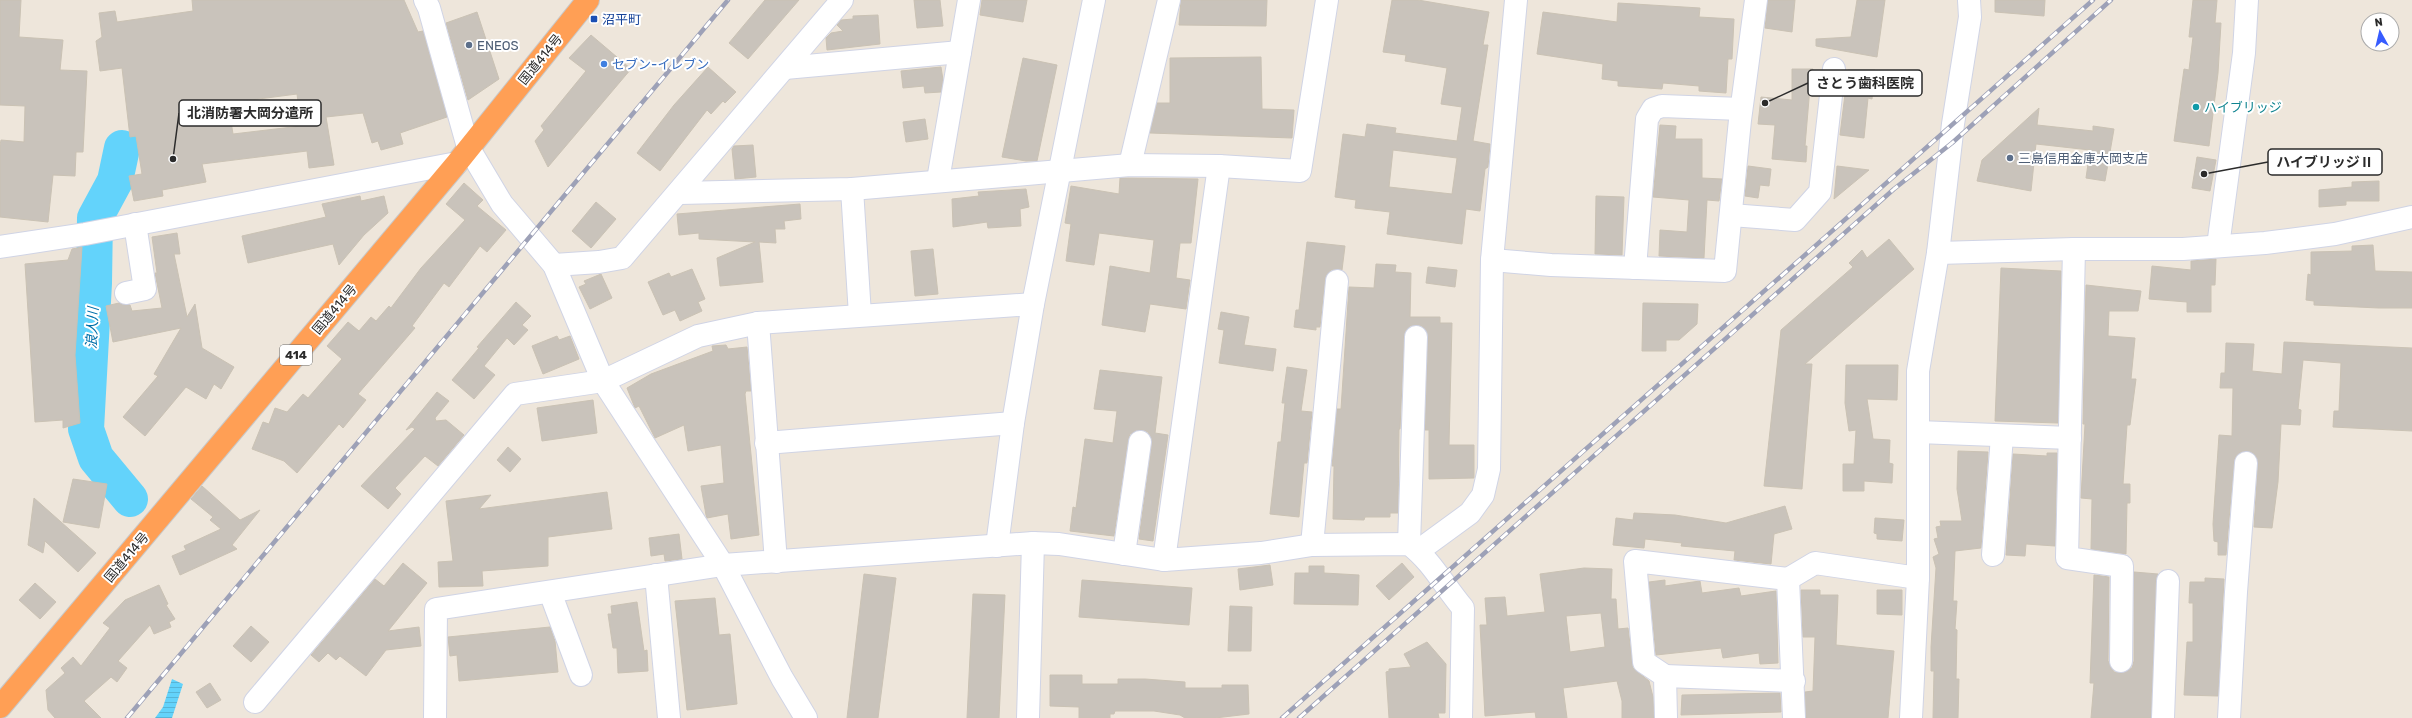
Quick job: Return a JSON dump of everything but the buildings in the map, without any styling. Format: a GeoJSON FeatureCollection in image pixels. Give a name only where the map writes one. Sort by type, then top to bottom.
{"type":"FeatureCollection","features":[{"type":"Feature","properties":{"kind":"highway","name":"国道414号"},"geometry":{"type":"LineString","coordinates":[[0,707],[463,155],[588,0]]}},
{"type":"Feature","properties":{"kind":"street"},"geometry":{"type":"LineString","coordinates":[[424,0],[429,8],[463,155],[554,265],[603,382],[723,565],[782,678],[806,718]]}},
{"type":"Feature","properties":{"kind":"street"},"geometry":{"type":"LineString","coordinates":[[554,265],[599,262],[622,258],[680,193],[842,0]]}},
{"type":"Feature","properties":{"kind":"street"},"geometry":{"type":"LineString","coordinates":[[938,180],[969,0]]}},
{"type":"Feature","properties":{"kind":"street"},"geometry":{"type":"LineString","coordinates":[[997,546],[1013,423],[1033,304],[1058,173],[1094,0]]}},
{"type":"Feature","properties":{"kind":"street"},"geometry":{"type":"LineString","coordinates":[[1130,165],[1169,0]]}},
{"type":"Feature","properties":{"kind":"street"},"geometry":{"type":"LineString","coordinates":[[680,193],[852,188],[938,180],[1058,173],[1130,165],[1219,166],[1300,171],[1327,0]]}},
{"type":"Feature","properties":{"kind":"street"},"geometry":{"type":"LineString","coordinates":[[435,718],[436,609],[723,565],[997,546],[1058,544],[1164,560],[1261,553],[1312,545],[1413,547],[1470,513],[1483,495],[1489,469],[1492,260],[1516,0]]}},
{"type":"Feature","properties":{"kind":"street"},"geometry":{"type":"LineString","coordinates":[[1492,260],[1551,265],[1726,271],[1741,109],[1756,0]]}},
{"type":"Feature","properties":{"kind":"street"},"geometry":{"type":"LineString","coordinates":[[1911,718],[1918,578],[1918,371],[1938,253],[1953,124],[1970,17],[1969,0]]}},
{"type":"Feature","properties":{"kind":"street"},"geometry":{"type":"LineString","coordinates":[[2218,246],[2244,53],[2247,0]]}},
{"type":"Feature","properties":{"kind":"street"},"geometry":{"type":"LineString","coordinates":[[785,68],[960,52]]}},
{"type":"Feature","properties":{"kind":"street"},"geometry":{"type":"LineString","coordinates":[[1731,215],[1795,220],[1820,192],[1834,69]]}},
{"type":"Feature","properties":{"kind":"street"},"geometry":{"type":"LineString","coordinates":[[1635,268],[1646,119],[1652,109],[1662,106],[1741,109]]}},
{"type":"Feature","properties":{"kind":"street"},"geometry":{"type":"LineString","coordinates":[[0,247],[107,230],[463,155]]}},
{"type":"Feature","properties":{"kind":"street"},"geometry":{"type":"LineString","coordinates":[[1164,560],[1219,166]]}},
{"type":"Feature","properties":{"kind":"street"},"geometry":{"type":"LineString","coordinates":[[852,188],[860,315]]}},
{"type":"Feature","properties":{"kind":"street"},"geometry":{"type":"LineString","coordinates":[[1938,253],[2074,248],[2183,249],[2265,243],[2335,234],[2412,217]]}},
{"type":"Feature","properties":{"kind":"street"},"geometry":{"type":"LineString","coordinates":[[126,293],[145,289],[134,224]]}},
{"type":"Feature","properties":{"kind":"street"},"geometry":{"type":"LineString","coordinates":[[2074,248],[2067,558],[2122,566],[2121,661]]}},
{"type":"Feature","properties":{"kind":"street"},"geometry":{"type":"LineString","coordinates":[[1312,545],[1337,281]]}},
{"type":"Feature","properties":{"kind":"street"},"geometry":{"type":"LineString","coordinates":[[255,702],[515,394],[603,382],[698,336],[758,323],[1033,304]]}},
{"type":"Feature","properties":{"kind":"street"},"geometry":{"type":"LineString","coordinates":[[758,323],[776,562]]}},
{"type":"Feature","properties":{"kind":"street"},"geometry":{"type":"LineString","coordinates":[[1416,337],[1413,547],[1445,588],[1463,608],[1461,718]]}},
{"type":"Feature","properties":{"kind":"street"},"geometry":{"type":"LineString","coordinates":[[766,443],[1013,423]]}},
{"type":"Feature","properties":{"kind":"street"},"geometry":{"type":"LineString","coordinates":[[1918,432],[2070,438]]}},
{"type":"Feature","properties":{"kind":"street"},"geometry":{"type":"LineString","coordinates":[[1993,555],[2002,436]]}},
{"type":"Feature","properties":{"kind":"street"},"geometry":{"type":"LineString","coordinates":[[1124,554],[1140,442]]}},
{"type":"Feature","properties":{"kind":"street"},"geometry":{"type":"LineString","coordinates":[[2229,718],[2236,592],[2246,464]]}},
{"type":"Feature","properties":{"kind":"street"},"geometry":{"type":"LineString","coordinates":[[1028,718],[1033,544]]}},
{"type":"Feature","properties":{"kind":"street"},"geometry":{"type":"LineString","coordinates":[[1794,681],[1666,676],[1644,662],[1635,561],[1788,579],[1815,563],[1918,578]]}},
{"type":"Feature","properties":{"kind":"street"},"geometry":{"type":"LineString","coordinates":[[656,575],[669,718]]}},
{"type":"Feature","properties":{"kind":"street"},"geometry":{"type":"LineString","coordinates":[[1788,579],[1794,681],[1794,718]]}},
{"type":"Feature","properties":{"kind":"street"},"geometry":{"type":"LineString","coordinates":[[2163,718],[2168,581]]}},
{"type":"Feature","properties":{"kind":"street"},"geometry":{"type":"LineString","coordinates":[[550,592],[581,675]]}},
{"type":"Feature","properties":{"kind":"street"},"geometry":{"type":"LineString","coordinates":[[1666,676],[1666,718]]}},
{"type":"Feature","properties":{"kind":"water"},"geometry":{"type":"Polygon","coordinates":[[[172,679],[183,684],[172,718],[155,718],[163,707],[172,679]]]}},
{"type":"Feature","properties":{"kind":"waterway","name":"浪人川"},"geometry":{"type":"LineString","coordinates":[[122,148],[115,181],[95,218],[94,283],[86,429],[96,458],[130,499]]}},
{"type":"Feature","properties":{"kind":"railway"},"geometry":{"type":"LineString","coordinates":[[127,718],[728,0]]}},
{"type":"Feature","properties":{"kind":"railway"},"geometry":{"type":"LineString","coordinates":[[1282,718],[2093,0]]}},
{"type":"Feature","properties":{"kind":"railway"},"geometry":{"type":"LineString","coordinates":[[1299,718],[1894,189],[1952,143],[2111,0]]}},
{"type":"Feature","properties":{"kind":"place","name":"沼平町"},"geometry":{"type":"Point","coordinates":[594,19]}},
{"type":"Feature","properties":{"kind":"place","name":"ENEOS"},"geometry":{"type":"Point","coordinates":[469,45]}},
{"type":"Feature","properties":{"kind":"place","name":"セブン-イレブン"},"geometry":{"type":"Point","coordinates":[604,64]}},
{"type":"Feature","properties":{"kind":"place","name":"さとう歯科医院"},"geometry":{"type":"Point","coordinates":[1765,103]}},
{"type":"Feature","properties":{"kind":"place","name":"ハイブリッジ"},"geometry":{"type":"Point","coordinates":[2196,107]}},
{"type":"Feature","properties":{"kind":"place","name":"三島信用金庫大岡支店"},"geometry":{"type":"Point","coordinates":[2010,158]}},
{"type":"Feature","properties":{"kind":"place","name":"北消防署大岡分遣所"},"geometry":{"type":"Point","coordinates":[173,159]}},
{"type":"Feature","properties":{"kind":"place","name":"ハイブリッジⅡ"},"geometry":{"type":"Point","coordinates":[2204,174]}}]}
